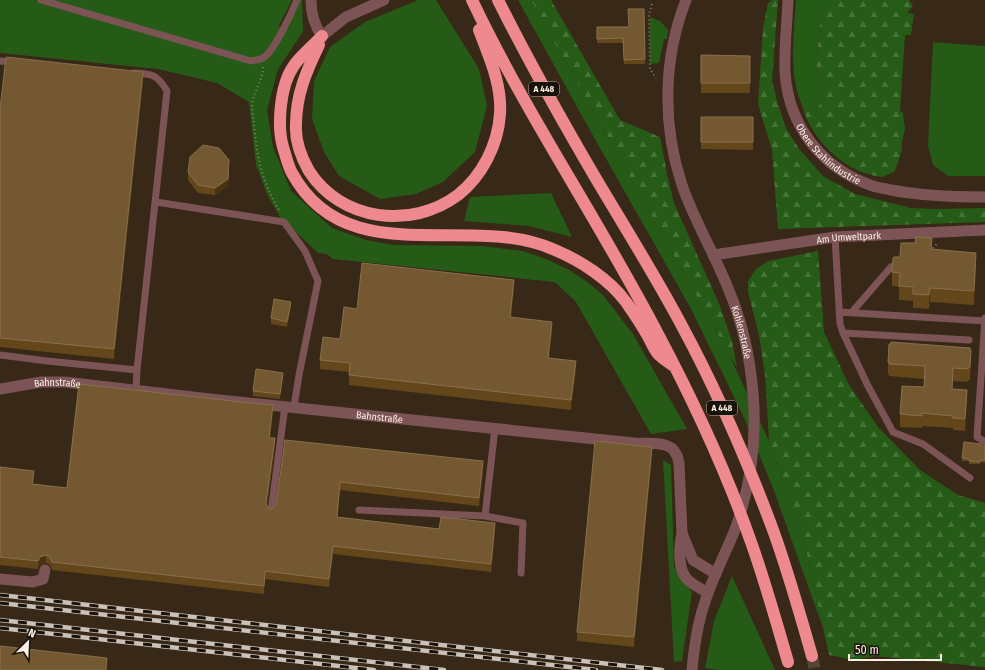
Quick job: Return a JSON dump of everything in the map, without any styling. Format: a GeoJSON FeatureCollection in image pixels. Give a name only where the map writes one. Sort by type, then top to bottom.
{"type":"FeatureCollection","features":[{"type":"Feature","properties":{"kind":"highway"},"geometry":{"type":"LineString","coordinates":[[322,36],[304,76],[297,108],[295,127],[303,161],[313,177],[326,192],[342,204],[366,213],[388,217],[413,214],[438,207],[458,195],[484,166],[497,131],[500,114],[500,97],[497,79],[468,0]]}},
{"type":"Feature","properties":{"kind":"highway","name":"A 448"},"geometry":{"type":"LineString","coordinates":[[472,0],[496,48],[658,333],[709,436],[750,540],[770,600],[788,662]]}},
{"type":"Feature","properties":{"kind":"highway","name":"A 448"},"geometry":{"type":"LineString","coordinates":[[498,0],[521,47],[671,306],[712,385],[736,437],[774,532],[812,656]]}},
{"type":"Feature","properties":{"kind":"highway"},"geometry":{"type":"LineString","coordinates":[[322,36],[293,67],[286,83],[279,118],[281,139],[291,172],[309,198],[322,210],[340,221],[364,230],[397,234],[489,235],[507,237],[554,249],[585,266],[609,284],[625,301],[643,327],[657,353],[677,369]]}},
{"type":"Feature","properties":{"kind":"street"},"geometry":{"type":"LineString","coordinates":[[311,0],[313,19],[316,28],[322,36],[346,17],[384,0]]}},
{"type":"Feature","properties":{"kind":"street","name":"Kohlenstraße"},"geometry":{"type":"LineString","coordinates":[[686,0],[674,38],[668,83],[667,103],[671,143],[682,185],[728,287],[740,319],[747,350],[754,406],[753,445],[748,486],[738,520],[708,593],[697,630],[692,670]]}},
{"type":"Feature","properties":{"kind":"street","name":"Obere Stahlindustrie"},"geometry":{"type":"LineString","coordinates":[[788,0],[785,73],[789,98],[798,123],[821,155],[848,176],[872,186],[908,193],[957,197],[985,197]]}},
{"type":"Feature","properties":{"kind":"street","name":"Am Umweltpark"},"geometry":{"type":"LineString","coordinates":[[713,255],[835,237],[985,230]]}},
{"type":"Feature","properties":{"kind":"street","name":"Bahnstraße"},"geometry":{"type":"LineString","coordinates":[[0,389],[20,384],[65,382],[634,443],[662,444],[671,447],[676,453],[679,463],[682,533],[680,558],[683,575],[689,581],[708,593]]}},
{"type":"Feature","properties":{"kind":"street","name":"Bahnstraße"},"geometry":{"type":"LineString","coordinates":[[682,533],[693,560],[716,574]]}},
{"type":"Feature","properties":{"kind":"street"},"geometry":{"type":"LineString","coordinates":[[0,579],[33,582],[39,581],[43,579],[45,570]]}},
{"type":"Feature","properties":{"kind":"lane"},"geometry":{"type":"LineString","coordinates":[[41,0],[251,61],[264,58],[272,48],[287,23],[297,0]]}},
{"type":"Feature","properties":{"kind":"lane"},"geometry":{"type":"LineString","coordinates":[[0,61],[23,63]]}},
{"type":"Feature","properties":{"kind":"lane"},"geometry":{"type":"LineString","coordinates":[[130,72],[153,74],[161,80],[167,91],[136,390]]}},
{"type":"Feature","properties":{"kind":"lane"},"geometry":{"type":"LineString","coordinates":[[156,202],[284,222],[305,252],[318,281],[299,375],[290,406],[271,512]]}},
{"type":"Feature","properties":{"kind":"lane"},"geometry":{"type":"LineString","coordinates":[[835,237],[840,324],[868,386],[893,432],[923,444],[970,478]]}},
{"type":"Feature","properties":{"kind":"lane"},"geometry":{"type":"LineString","coordinates":[[852,312],[890,267]]}},
{"type":"Feature","properties":{"kind":"lane"},"geometry":{"type":"LineString","coordinates":[[839,312],[985,321]]}},
{"type":"Feature","properties":{"kind":"lane"},"geometry":{"type":"LineString","coordinates":[[985,318],[977,437],[985,442]]}},
{"type":"Feature","properties":{"kind":"lane"},"geometry":{"type":"LineString","coordinates":[[843,333],[969,340]]}},
{"type":"Feature","properties":{"kind":"lane"},"geometry":{"type":"LineString","coordinates":[[0,355],[137,370]]}},
{"type":"Feature","properties":{"kind":"lane"},"geometry":{"type":"LineString","coordinates":[[485,516],[495,428]]}},
{"type":"Feature","properties":{"kind":"lane"},"geometry":{"type":"LineString","coordinates":[[359,510],[485,516],[523,523],[521,573]]}},
{"type":"Feature","properties":{"kind":"path"},"geometry":{"type":"LineString","coordinates":[[652,4],[650,14],[650,69],[658,80],[668,83]]}},
{"type":"Feature","properties":{"kind":"path"},"geometry":{"type":"LineString","coordinates":[[264,58],[263,73],[253,99],[252,106],[256,146],[260,169],[284,222]]}},
{"type":"Feature","properties":{"kind":"green space"},"geometry":{"type":"Polygon","coordinates":[[[0,0],[292,0],[278,27],[289,25],[300,0],[302,0],[303,32],[278,69],[267,110],[273,147],[291,191],[332,228],[366,240],[394,245],[483,246],[523,251],[546,259],[569,270],[586,281],[603,295],[633,334],[687,429],[651,434],[576,302],[555,282],[333,259],[327,254],[318,253],[280,217],[267,194],[256,165],[249,102],[217,83],[158,69],[0,53],[0,0]]]}},
{"type":"Feature","properties":{"kind":"green space"},"geometry":{"type":"Polygon","coordinates":[[[418,0],[436,0],[479,69],[487,106],[475,152],[443,182],[416,194],[380,199],[339,176],[324,152],[312,119],[314,81],[330,47],[365,22],[418,0]]]}},
{"type":"Feature","properties":{"kind":"green space"},"geometry":{"type":"Polygon","coordinates":[[[518,0],[531,0],[728,352],[769,441],[800,523],[823,628],[773,488],[741,411],[690,307],[518,0]]]}},
{"type":"Feature","properties":{"kind":"green space"},"geometry":{"type":"Polygon","coordinates":[[[531,0],[551,0],[620,120],[660,137],[674,203],[720,306],[732,341],[737,368],[531,0]]]}},
{"type":"Feature","properties":{"kind":"green space"},"geometry":{"type":"Polygon","coordinates":[[[772,0],[778,0],[772,81],[778,104],[786,128],[799,149],[823,176],[855,194],[911,208],[985,208],[985,222],[778,229],[772,150],[758,104],[763,28],[768,3],[772,0]]]}},
{"type":"Feature","properties":{"kind":"green space"},"geometry":{"type":"Polygon","coordinates":[[[796,0],[822,0],[816,71],[822,87],[821,103],[816,109],[804,112],[797,91],[794,69],[793,46],[796,0]]]}},
{"type":"Feature","properties":{"kind":"green space"},"geometry":{"type":"Polygon","coordinates":[[[822,0],[909,0],[913,6],[907,13],[914,14],[911,35],[905,35],[900,111],[903,113],[905,130],[902,141],[902,150],[895,171],[883,177],[871,175],[854,169],[836,156],[820,141],[808,122],[804,112],[816,109],[821,103],[822,87],[816,71],[822,0]]]}},
{"type":"Feature","properties":{"kind":"green space"},"geometry":{"type":"Polygon","coordinates":[[[650,17],[660,21],[668,30],[667,39],[664,39],[659,63],[650,64],[650,17]]]}},
{"type":"Feature","properties":{"kind":"green space"},"geometry":{"type":"Polygon","coordinates":[[[933,42],[985,46],[985,176],[948,176],[933,165],[928,146],[933,42]]]}},
{"type":"Feature","properties":{"kind":"green space"},"geometry":{"type":"Polygon","coordinates":[[[551,193],[572,237],[529,226],[464,221],[470,197],[551,193]]]}},
{"type":"Feature","properties":{"kind":"green space"},"geometry":{"type":"Polygon","coordinates":[[[818,251],[824,332],[849,385],[878,427],[920,470],[958,495],[985,503],[985,667],[875,656],[853,660],[829,655],[800,523],[769,441],[765,375],[759,335],[748,292],[748,281],[756,269],[768,261],[818,251]]]}},
{"type":"Feature","properties":{"kind":"green space"},"geometry":{"type":"Polygon","coordinates":[[[663,460],[671,465],[674,566],[692,592],[682,661],[674,662],[663,460]]]}},
{"type":"Feature","properties":{"kind":"green space"},"geometry":{"type":"Polygon","coordinates":[[[732,576],[775,670],[719,670],[705,668],[714,621],[732,576]]]}},
{"type":"Feature","properties":{"kind":"building"},"geometry":{"type":"Polygon","coordinates":[[[628,9],[644,9],[645,59],[624,60],[623,38],[597,39],[597,27],[629,27],[628,9]]]}},
{"type":"Feature","properties":{"kind":"building"},"geometry":{"type":"Polygon","coordinates":[[[701,55],[750,56],[750,83],[701,83],[701,55]]]}},
{"type":"Feature","properties":{"kind":"building"},"geometry":{"type":"Polygon","coordinates":[[[6,57],[143,72],[114,349],[0,338],[0,109],[6,57]]]}},
{"type":"Feature","properties":{"kind":"building"},"geometry":{"type":"Polygon","coordinates":[[[701,117],[753,117],[753,142],[701,142],[701,117]]]}},
{"type":"Feature","properties":{"kind":"building"},"geometry":{"type":"Polygon","coordinates":[[[203,145],[219,148],[229,160],[228,179],[215,188],[198,185],[188,172],[190,157],[203,145]]]}},
{"type":"Feature","properties":{"kind":"building"},"geometry":{"type":"Polygon","coordinates":[[[916,237],[932,238],[931,249],[976,253],[974,291],[930,288],[929,295],[913,294],[913,287],[899,286],[900,273],[892,272],[893,258],[900,257],[901,243],[915,243],[916,237]]]}},
{"type":"Feature","properties":{"kind":"building"},"geometry":{"type":"Polygon","coordinates":[[[362,263],[514,280],[510,317],[552,322],[548,358],[576,361],[571,400],[349,375],[350,363],[320,360],[323,337],[340,339],[344,307],[357,309],[362,263]]]}},
{"type":"Feature","properties":{"kind":"building"},"geometry":{"type":"Polygon","coordinates":[[[274,299],[291,302],[287,322],[271,318],[274,299]]]}},
{"type":"Feature","properties":{"kind":"building"},"geometry":{"type":"Polygon","coordinates":[[[891,342],[970,348],[970,367],[968,367],[968,369],[953,368],[952,389],[967,390],[965,419],[953,418],[953,416],[922,413],[922,416],[900,414],[902,386],[924,387],[925,366],[889,364],[889,344],[891,344],[891,342]]]}},
{"type":"Feature","properties":{"kind":"building"},"geometry":{"type":"Polygon","coordinates":[[[256,369],[283,373],[280,394],[253,391],[256,369]]]}},
{"type":"Feature","properties":{"kind":"building"},"geometry":{"type":"Polygon","coordinates":[[[79,384],[273,405],[269,438],[275,438],[266,503],[270,509],[276,505],[285,440],[483,461],[479,498],[340,482],[337,517],[439,529],[441,517],[495,523],[491,564],[333,546],[329,579],[265,571],[264,586],[52,562],[50,557],[46,555],[40,557],[38,561],[0,557],[0,467],[34,471],[32,484],[67,488],[79,384]]]}},
{"type":"Feature","properties":{"kind":"building"},"geometry":{"type":"Polygon","coordinates":[[[595,441],[652,447],[634,637],[577,632],[595,441]]]}},
{"type":"Feature","properties":{"kind":"building"},"geometry":{"type":"Polygon","coordinates":[[[964,442],[981,444],[981,446],[985,446],[985,460],[980,460],[980,462],[969,461],[969,459],[962,458],[964,442]]]}},
{"type":"Feature","properties":{"kind":"building"},"geometry":{"type":"Polygon","coordinates":[[[0,646],[107,658],[106,670],[0,670],[0,646]]]}},
{"type":"Feature","properties":{"kind":"tunnel"},"geometry":{"type":"LineString","coordinates":[[812,656],[815,670]]}},
{"type":"Feature","properties":{"kind":"railway"},"geometry":{"type":"LineString","coordinates":[[0,595],[662,670]]}},
{"type":"Feature","properties":{"kind":"railway"},"geometry":{"type":"LineString","coordinates":[[0,603],[596,670]]}},
{"type":"Feature","properties":{"kind":"railway"},"geometry":{"type":"LineString","coordinates":[[0,620],[444,670]]}},
{"type":"Feature","properties":{"kind":"railway"},"geometry":{"type":"LineString","coordinates":[[0,628],[374,670]]}}]}
